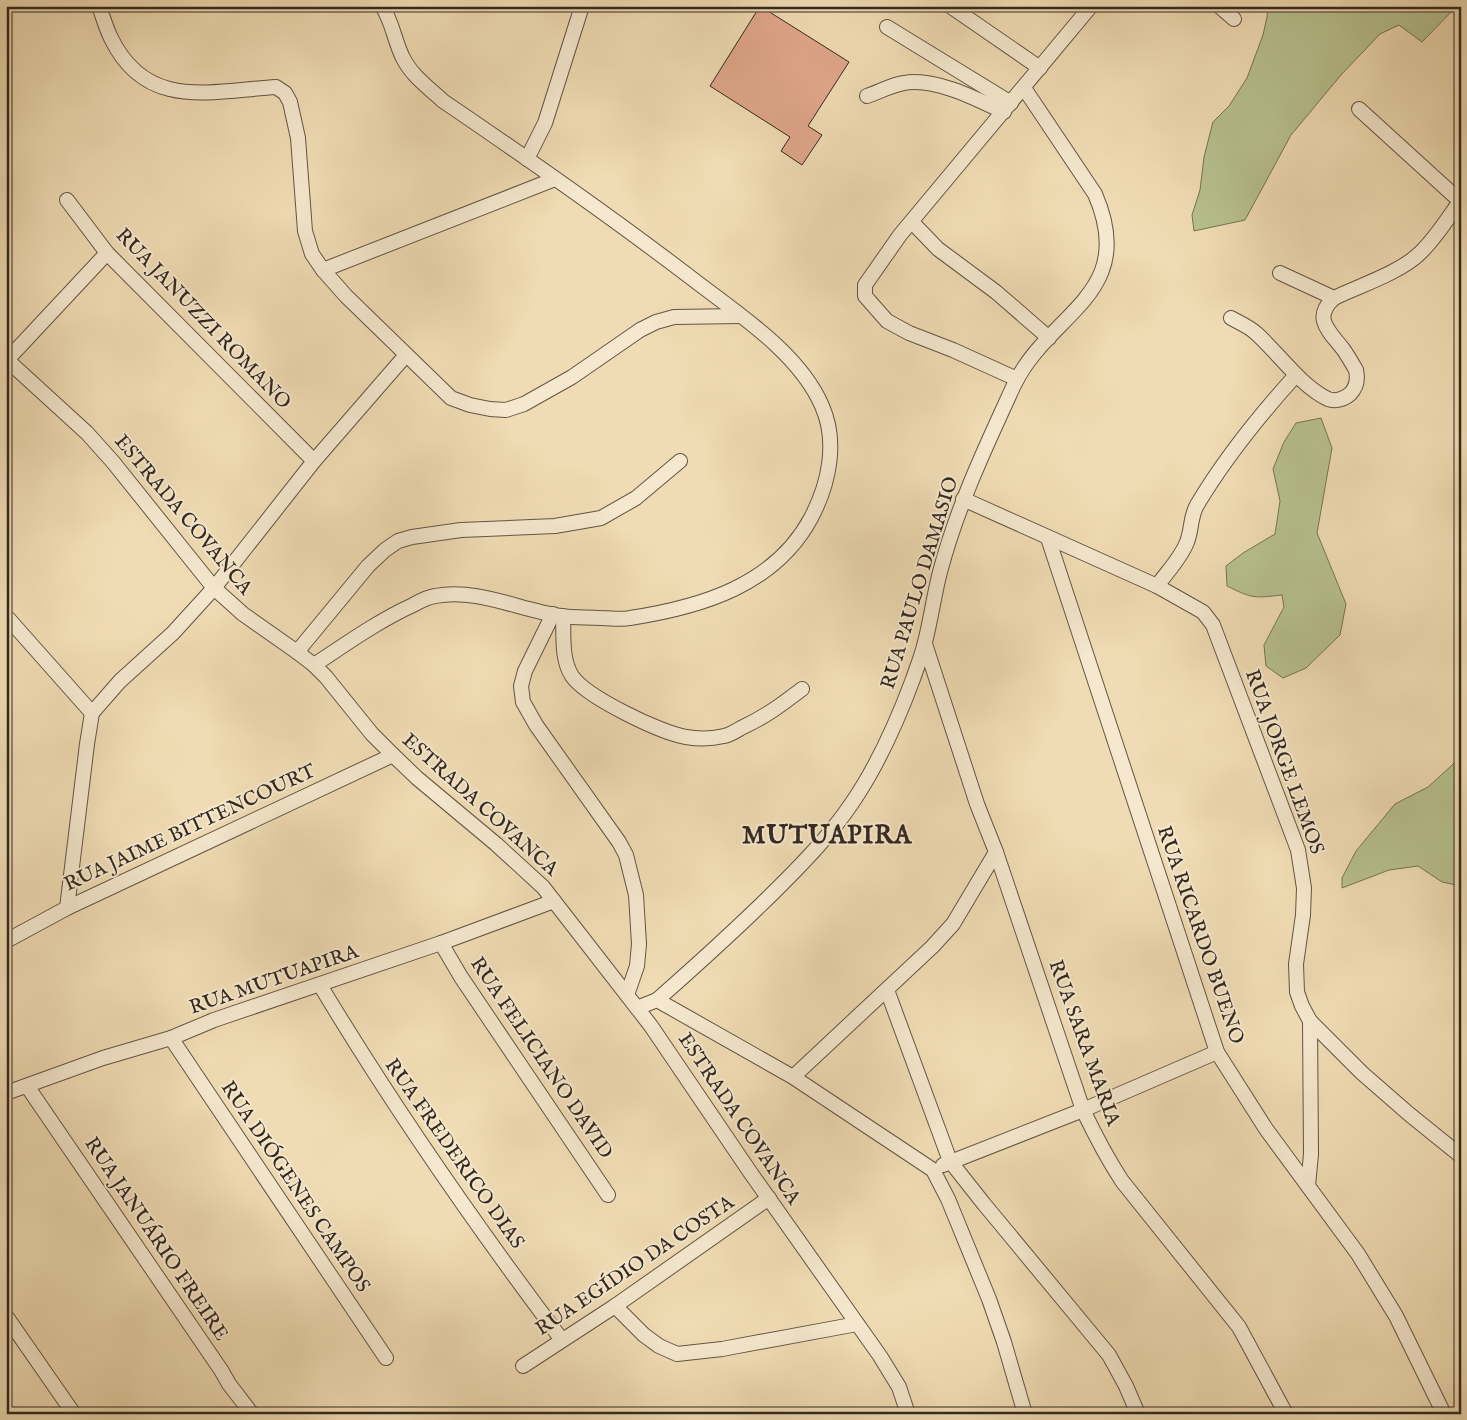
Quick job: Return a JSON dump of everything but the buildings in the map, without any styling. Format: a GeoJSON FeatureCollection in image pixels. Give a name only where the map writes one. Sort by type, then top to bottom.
{"type":"FeatureCollection","features":[{"type":"Feature","properties":{"kind":"street"},"geometry":{"type":"LineString","coordinates":[[99,6],[111,38],[124,59],[139,75],[158,85],[170,90],[194,94],[276,87],[285,93],[290,102],[298,138],[305,231],[312,254],[323,270],[346,296],[451,398],[470,405],[506,410],[524,404],[572,376],[640,330],[656,322],[674,317],[741,316]]}},
{"type":"Feature","properties":{"kind":"street"},"geometry":{"type":"LineString","coordinates":[[314,665],[394,613],[433,596],[452,595],[483,598],[558,615],[627,619],[718,597],[755,579],[787,554],[806,528],[820,500],[831,460],[830,433],[822,406],[808,380],[790,357],[741,316],[647,244],[444,101],[416,77],[403,58],[391,22],[382,6]]}},
{"type":"Feature","properties":{"kind":"street"},"geometry":{"type":"LineString","coordinates":[[527,159],[545,122],[582,6]]}},
{"type":"Feature","properties":{"kind":"street"},"geometry":{"type":"LineString","coordinates":[[950,6],[1040,68]]}},
{"type":"Feature","properties":{"kind":"street"},"geometry":{"type":"LineString","coordinates":[[1219,6],[1234,19]]}},
{"type":"Feature","properties":{"kind":"street"},"geometry":{"type":"LineString","coordinates":[[1018,379],[953,350],[908,333],[887,321],[865,296],[866,285],[877,266],[912,222],[1024,88],[1087,8]]}},
{"type":"Feature","properties":{"kind":"street"},"geometry":{"type":"LineString","coordinates":[[887,26],[1007,108]]}},
{"type":"Feature","properties":{"kind":"street"},"geometry":{"type":"LineString","coordinates":[[867,96],[904,83],[930,84],[1007,108]]}},
{"type":"Feature","properties":{"kind":"street","name":"RUA PAULO DAMASIO"},"geometry":{"type":"LineString","coordinates":[[637,1008],[657,1000],[719,945],[819,846],[853,803],[876,764],[902,709],[925,644],[940,572],[963,499],[1018,379],[1027,363],[1093,290],[1105,265],[1107,230],[1102,210],[1095,194],[1024,88]]}},
{"type":"Feature","properties":{"kind":"street"},"geometry":{"type":"LineString","coordinates":[[1231,318],[1255,332],[1296,375],[1329,399],[1337,400],[1344,398],[1356,386],[1358,378],[1356,370],[1324,323],[1323,311],[1334,298],[1391,272],[1419,254],[1460,201],[1358,109]]}},
{"type":"Feature","properties":{"kind":"street"},"geometry":{"type":"LineString","coordinates":[[323,270],[555,179]]}},
{"type":"Feature","properties":{"kind":"street","name":"RUA JANUZZI ROMANO"},"geometry":{"type":"LineString","coordinates":[[67,200],[107,253],[314,461]]}},
{"type":"Feature","properties":{"kind":"street"},"geometry":{"type":"LineString","coordinates":[[912,222],[938,249],[996,292],[1049,338]]}},
{"type":"Feature","properties":{"kind":"street"},"geometry":{"type":"LineString","coordinates":[[7,360],[107,253]]}},
{"type":"Feature","properties":{"kind":"street"},"geometry":{"type":"LineString","coordinates":[[1280,273],[1334,298]]}},
{"type":"Feature","properties":{"kind":"street"},"geometry":{"type":"LineString","coordinates":[[67,908],[92,713],[120,681],[173,634],[214,588],[314,461],[406,355]]}},
{"type":"Feature","properties":{"kind":"street","name":"ESTRADA COVANCA"},"geometry":{"type":"LineString","coordinates":[[7,360],[94,440],[214,588],[243,614],[314,665],[372,734],[393,755],[417,778],[524,868],[543,887],[637,1008],[857,1324],[899,1387],[908,1414]]}},
{"type":"Feature","properties":{"kind":"street"},"geometry":{"type":"LineString","coordinates":[[1157,586],[1180,556],[1187,543],[1195,508],[1214,476],[1252,425],[1296,375]]}},
{"type":"Feature","properties":{"kind":"street"},"geometry":{"type":"LineString","coordinates":[[297,652],[368,566],[398,541],[412,537],[461,530],[555,526],[602,518],[636,498],[680,461]]}},
{"type":"Feature","properties":{"kind":"street","name":"RUA JORGE LEMOS"},"geometry":{"type":"LineString","coordinates":[[963,499],[1157,586],[1202,612],[1213,625],[1298,850],[1304,888],[1303,915],[1296,964],[1297,992],[1302,1006],[1310,1021],[1383,1092],[1461,1156]]}},
{"type":"Feature","properties":{"kind":"street","name":"RUA RICARDO BUENO"},"geometry":{"type":"LineString","coordinates":[[1048,538],[1217,1052],[1266,1129],[1358,1254],[1396,1316],[1444,1414]]}},
{"type":"Feature","properties":{"kind":"street"},"geometry":{"type":"LineString","coordinates":[[558,615],[564,655],[571,674],[580,685],[603,700],[646,723],[684,737],[707,739],[725,736],[764,717],[802,689]]}},
{"type":"Feature","properties":{"kind":"street"},"geometry":{"type":"LineString","coordinates":[[558,615],[525,671],[521,686],[523,702],[536,725],[619,842],[626,856],[636,895],[639,944],[637,966],[627,995]]}},
{"type":"Feature","properties":{"kind":"street"},"geometry":{"type":"LineString","coordinates":[[6,616],[92,713]]}},
{"type":"Feature","properties":{"kind":"street","name":"RUA SARA MARIA"},"geometry":{"type":"LineString","coordinates":[[925,644],[977,804],[996,852],[1083,1110],[1106,1158],[1122,1181],[1238,1327],[1286,1414]]}},
{"type":"Feature","properties":{"kind":"street","name":"RUA JAIME BITTENCOURT"},"geometry":{"type":"LineString","coordinates":[[6,941],[67,908],[393,755]]}},
{"type":"Feature","properties":{"kind":"street"},"geometry":{"type":"LineString","coordinates":[[793,1077],[932,948],[953,924],[996,852]]}},
{"type":"Feature","properties":{"kind":"street","name":"RUA MUTUAPIRA"},"geometry":{"type":"LineString","coordinates":[[6,1093],[103,1058],[171,1038],[248,1008],[441,943],[554,901]]}},
{"type":"Feature","properties":{"kind":"street","name":"RUA FELICIANO DAVID"},"geometry":{"type":"LineString","coordinates":[[441,943],[467,985],[608,1195]]}},
{"type":"Feature","properties":{"kind":"street","name":"RUA FREDERICO DIAS"},"geometry":{"type":"LineString","coordinates":[[320,985],[395,1105],[501,1258],[562,1340]]}},
{"type":"Feature","properties":{"kind":"street"},"geometry":{"type":"LineString","coordinates":[[887,990],[950,1161],[1109,1355],[1126,1386],[1138,1414]]}},
{"type":"Feature","properties":{"kind":"street"},"geometry":{"type":"LineString","coordinates":[[657,1000],[793,1077],[933,1170],[948,1198],[989,1299],[1025,1414]]}},
{"type":"Feature","properties":{"kind":"street"},"geometry":{"type":"LineString","coordinates":[[1308,1186],[1312,1154],[1310,1021]]}},
{"type":"Feature","properties":{"kind":"street","name":"RUA DIÓGENES CAMPOS"},"geometry":{"type":"LineString","coordinates":[[171,1038],[386,1358]]}},
{"type":"Feature","properties":{"kind":"street"},"geometry":{"type":"LineString","coordinates":[[933,1170],[950,1161],[1083,1110],[1217,1052]]}},
{"type":"Feature","properties":{"kind":"street","name":"RUA JANUÁRIO FREIRE"},"geometry":{"type":"LineString","coordinates":[[27,1086],[229,1384],[250,1412]]}},
{"type":"Feature","properties":{"kind":"street","name":"RUA EGÍDIO DA COSTA"},"geometry":{"type":"LineString","coordinates":[[523,1366],[615,1306],[769,1198]]}},
{"type":"Feature","properties":{"kind":"street"},"geometry":{"type":"LineString","coordinates":[[615,1306],[644,1335],[659,1346],[677,1354],[722,1349],[857,1324]]}},
{"type":"Feature","properties":{"kind":"street"},"geometry":{"type":"LineString","coordinates":[[6,1316],[74,1414]]}},
{"type":"Feature","properties":{"kind":"street"},"geometry":{"type":"LineString","coordinates":[[235,1414],[250,1412]]}},
{"type":"Feature","properties":{"kind":"green space"},"geometry":{"type":"Polygon","coordinates":[[[1268,6],[1457,6],[1422,42],[1399,25],[1380,34],[1341,75],[1291,135],[1245,220],[1194,231],[1192,215],[1200,190],[1204,157],[1213,122],[1229,106],[1247,78],[1263,35],[1268,6]]]}},
{"type":"Feature","properties":{"kind":"green space"},"geometry":{"type":"Polygon","coordinates":[[[1321,418],[1332,448],[1317,533],[1346,604],[1340,635],[1306,668],[1283,678],[1266,666],[1264,645],[1284,607],[1282,595],[1254,596],[1227,586],[1226,566],[1243,553],[1275,534],[1280,501],[1273,469],[1284,442],[1296,423],[1321,418]]]}},
{"type":"Feature","properties":{"kind":"green space"},"geometry":{"type":"Polygon","coordinates":[[[1461,757],[1461,886],[1442,882],[1418,866],[1389,870],[1342,888],[1342,878],[1356,851],[1395,804],[1428,787],[1461,757]]]}},
{"type":"Feature","properties":{"kind":"district","name":"MUTUAPIRA"},"geometry":{"type":"Point","coordinates":[827,836]}}]}
